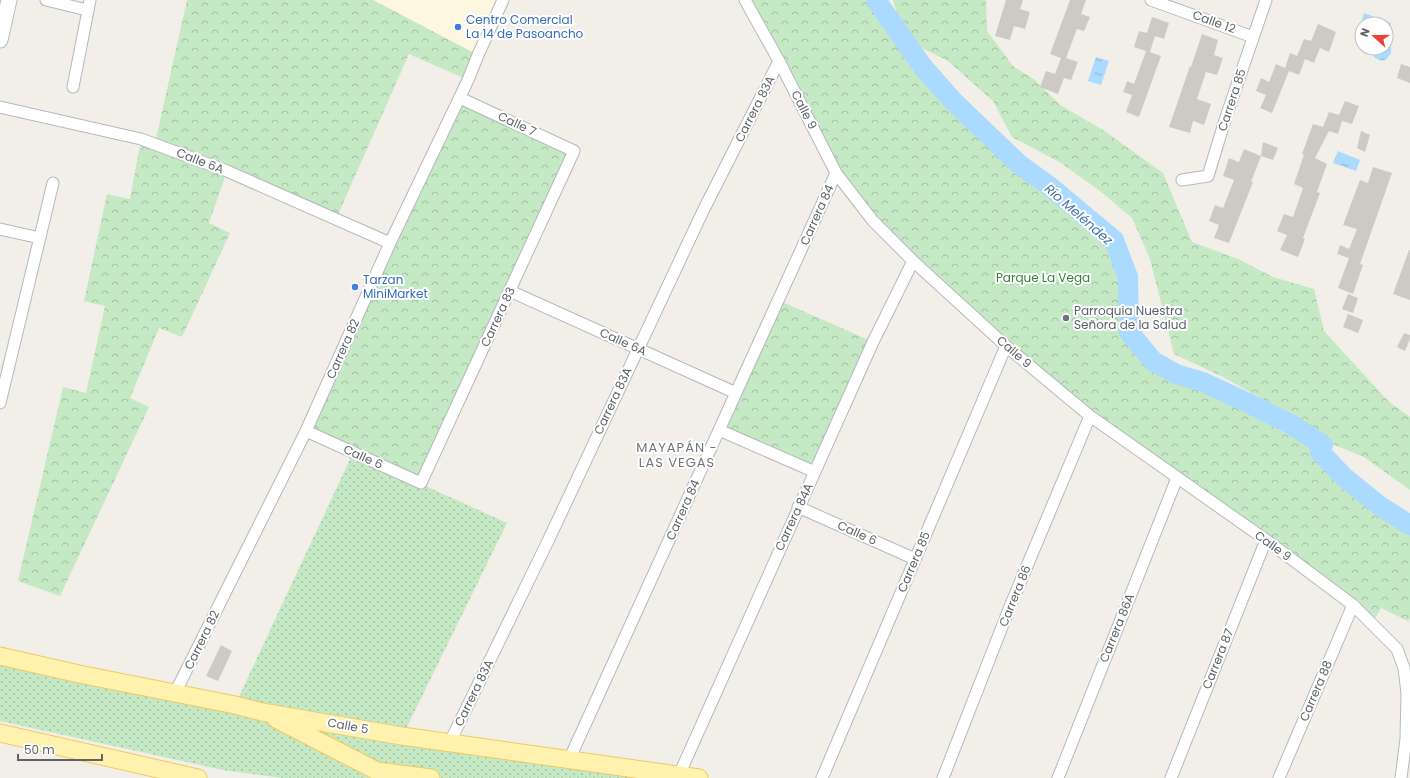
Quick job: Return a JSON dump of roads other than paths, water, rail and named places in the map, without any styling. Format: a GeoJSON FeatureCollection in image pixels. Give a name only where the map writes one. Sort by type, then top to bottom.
{"type":"FeatureCollection","features":[{"type":"Feature","properties":{"kind":"main road"},"geometry":{"type":"LineString","coordinates":[[0,40],[9,0]]}},
{"type":"Feature","properties":{"kind":"main road","name":"Calle 5"},"geometry":{"type":"LineString","coordinates":[[0,656],[79,674],[235,705],[262,712],[402,736],[699,778]]}},
{"type":"Feature","properties":{"kind":"main road"},"geometry":{"type":"LineString","coordinates":[[262,712],[377,771],[430,778]]}},
{"type":"Feature","properties":{"kind":"main road"},"geometry":{"type":"LineString","coordinates":[[0,733],[198,778]]}},
{"type":"Feature","properties":{"kind":"street"},"geometry":{"type":"LineString","coordinates":[[46,0],[88,5],[73,86]]}},
{"type":"Feature","properties":{"kind":"street","name":"Carrera 82"},"geometry":{"type":"LineString","coordinates":[[175,694],[306,431],[390,243],[460,98],[503,0]]}},
{"type":"Feature","properties":{"kind":"street","name":"Calle 9"},"geometry":{"type":"LineString","coordinates":[[745,0],[779,61],[836,173],[873,221],[913,262],[1006,346],[1090,416],[1266,540],[1353,605],[1397,649],[1404,668],[1407,693],[1406,739],[1401,778]]}},
{"type":"Feature","properties":{"kind":"street","name":"Calle 12"},"geometry":{"type":"LineString","coordinates":[[1151,0],[1254,37]]}},
{"type":"Feature","properties":{"kind":"street","name":"Carrera 85"},"geometry":{"type":"LineString","coordinates":[[1182,180],[1208,176],[1225,120],[1266,0]]}},
{"type":"Feature","properties":{"kind":"street","name":"Carrera 83A"},"geometry":{"type":"LineString","coordinates":[[450,742],[548,541],[703,211],[779,61]]}},
{"type":"Feature","properties":{"kind":"street","name":"Calle 7"},"geometry":{"type":"LineString","coordinates":[[460,98],[574,150]]}},
{"type":"Feature","properties":{"kind":"street","name":"Calle 6A"},"geometry":{"type":"LineString","coordinates":[[0,107],[141,139],[227,171],[390,243]]}},
{"type":"Feature","properties":{"kind":"street","name":"Carrera 83"},"geometry":{"type":"LineString","coordinates":[[421,483],[574,150]]}},
{"type":"Feature","properties":{"kind":"street","name":"Carrera 84"},"geometry":{"type":"LineString","coordinates":[[569,760],[836,173]]}},
{"type":"Feature","properties":{"kind":"street"},"geometry":{"type":"LineString","coordinates":[[0,403],[53,183]]}},
{"type":"Feature","properties":{"kind":"street"},"geometry":{"type":"LineString","coordinates":[[0,229],[40,238]]}},
{"type":"Feature","properties":{"kind":"street","name":"Carrera 84A"},"geometry":{"type":"LineString","coordinates":[[679,775],[873,342],[913,262]]}},
{"type":"Feature","properties":{"kind":"street","name":"Calle 6A"},"geometry":{"type":"LineString","coordinates":[[510,291],[736,393]]}},
{"type":"Feature","properties":{"kind":"street","name":"Carrera 85"},"geometry":{"type":"LineString","coordinates":[[822,778],[1006,346]]}},
{"type":"Feature","properties":{"kind":"street","name":"Carrera 86"},"geometry":{"type":"LineString","coordinates":[[943,778],[1009,609],[1090,416]]}},
{"type":"Feature","properties":{"kind":"street"},"geometry":{"type":"LineString","coordinates":[[719,430],[815,472]]}},
{"type":"Feature","properties":{"kind":"street","name":"Calle 6"},"geometry":{"type":"LineString","coordinates":[[306,431],[421,483]]}},
{"type":"Feature","properties":{"kind":"street","name":"Carrera 86A"},"geometry":{"type":"LineString","coordinates":[[1058,778],[1177,478]]}},
{"type":"Feature","properties":{"kind":"street","name":"Calle 6"},"geometry":{"type":"LineString","coordinates":[[798,508],[915,559]]}},
{"type":"Feature","properties":{"kind":"street","name":"Carrera 87"},"geometry":{"type":"LineString","coordinates":[[1171,778],[1266,540]]}},
{"type":"Feature","properties":{"kind":"street","name":"Carrera 88"},"geometry":{"type":"LineString","coordinates":[[1279,778],[1353,605]]}},
{"type":"Feature","properties":{"kind":"water"},"geometry":{"type":"Polygon","coordinates":[[[1364,13],[1372,16],[1363,16],[1364,13]]]}},
{"type":"Feature","properties":{"kind":"water"},"geometry":{"type":"Polygon","coordinates":[[[1374,56],[1389,56],[1386,60],[1375,58],[1374,56]]]}},
{"type":"Feature","properties":{"kind":"water"},"geometry":{"type":"Polygon","coordinates":[[[1096,57],[1109,61],[1101,85],[1088,81],[1096,57]]]}},
{"type":"Feature","properties":{"kind":"water"},"geometry":{"type":"Polygon","coordinates":[[[1338,151],[1360,160],[1356,171],[1333,163],[1338,151]]]}},
{"type":"Feature","properties":{"kind":"waterway","name":"Río Meléndez"},"geometry":{"type":"LineString","coordinates":[[876,0],[923,67],[954,102],[1019,164],[1048,185],[1114,240],[1128,277],[1129,332],[1153,361],[1176,374],[1203,382],[1292,425],[1323,445],[1320,452],[1344,477],[1380,506],[1410,525]]}},
{"type":"Feature","properties":{"kind":"place","name":"Centro Comercial La 14 de Pasoancho"},"geometry":{"type":"Point","coordinates":[458,27]}},
{"type":"Feature","properties":{"kind":"place","name":"Tarzan MiniMarket"},"geometry":{"type":"Point","coordinates":[355,287]}},
{"type":"Feature","properties":{"kind":"place","name":"Parroquia Nuestra Señora de la Salud"},"geometry":{"type":"Point","coordinates":[1066,318]}},
{"type":"Feature","properties":{"kind":"district","name":"MAYAPÁN - LAS VEGAS"},"geometry":{"type":"Point","coordinates":[677,454]}},
{"type":"Feature","properties":{"kind":"park label","name":"Parque La Vega"},"geometry":{"type":"Point","coordinates":[1043,278]}}]}
